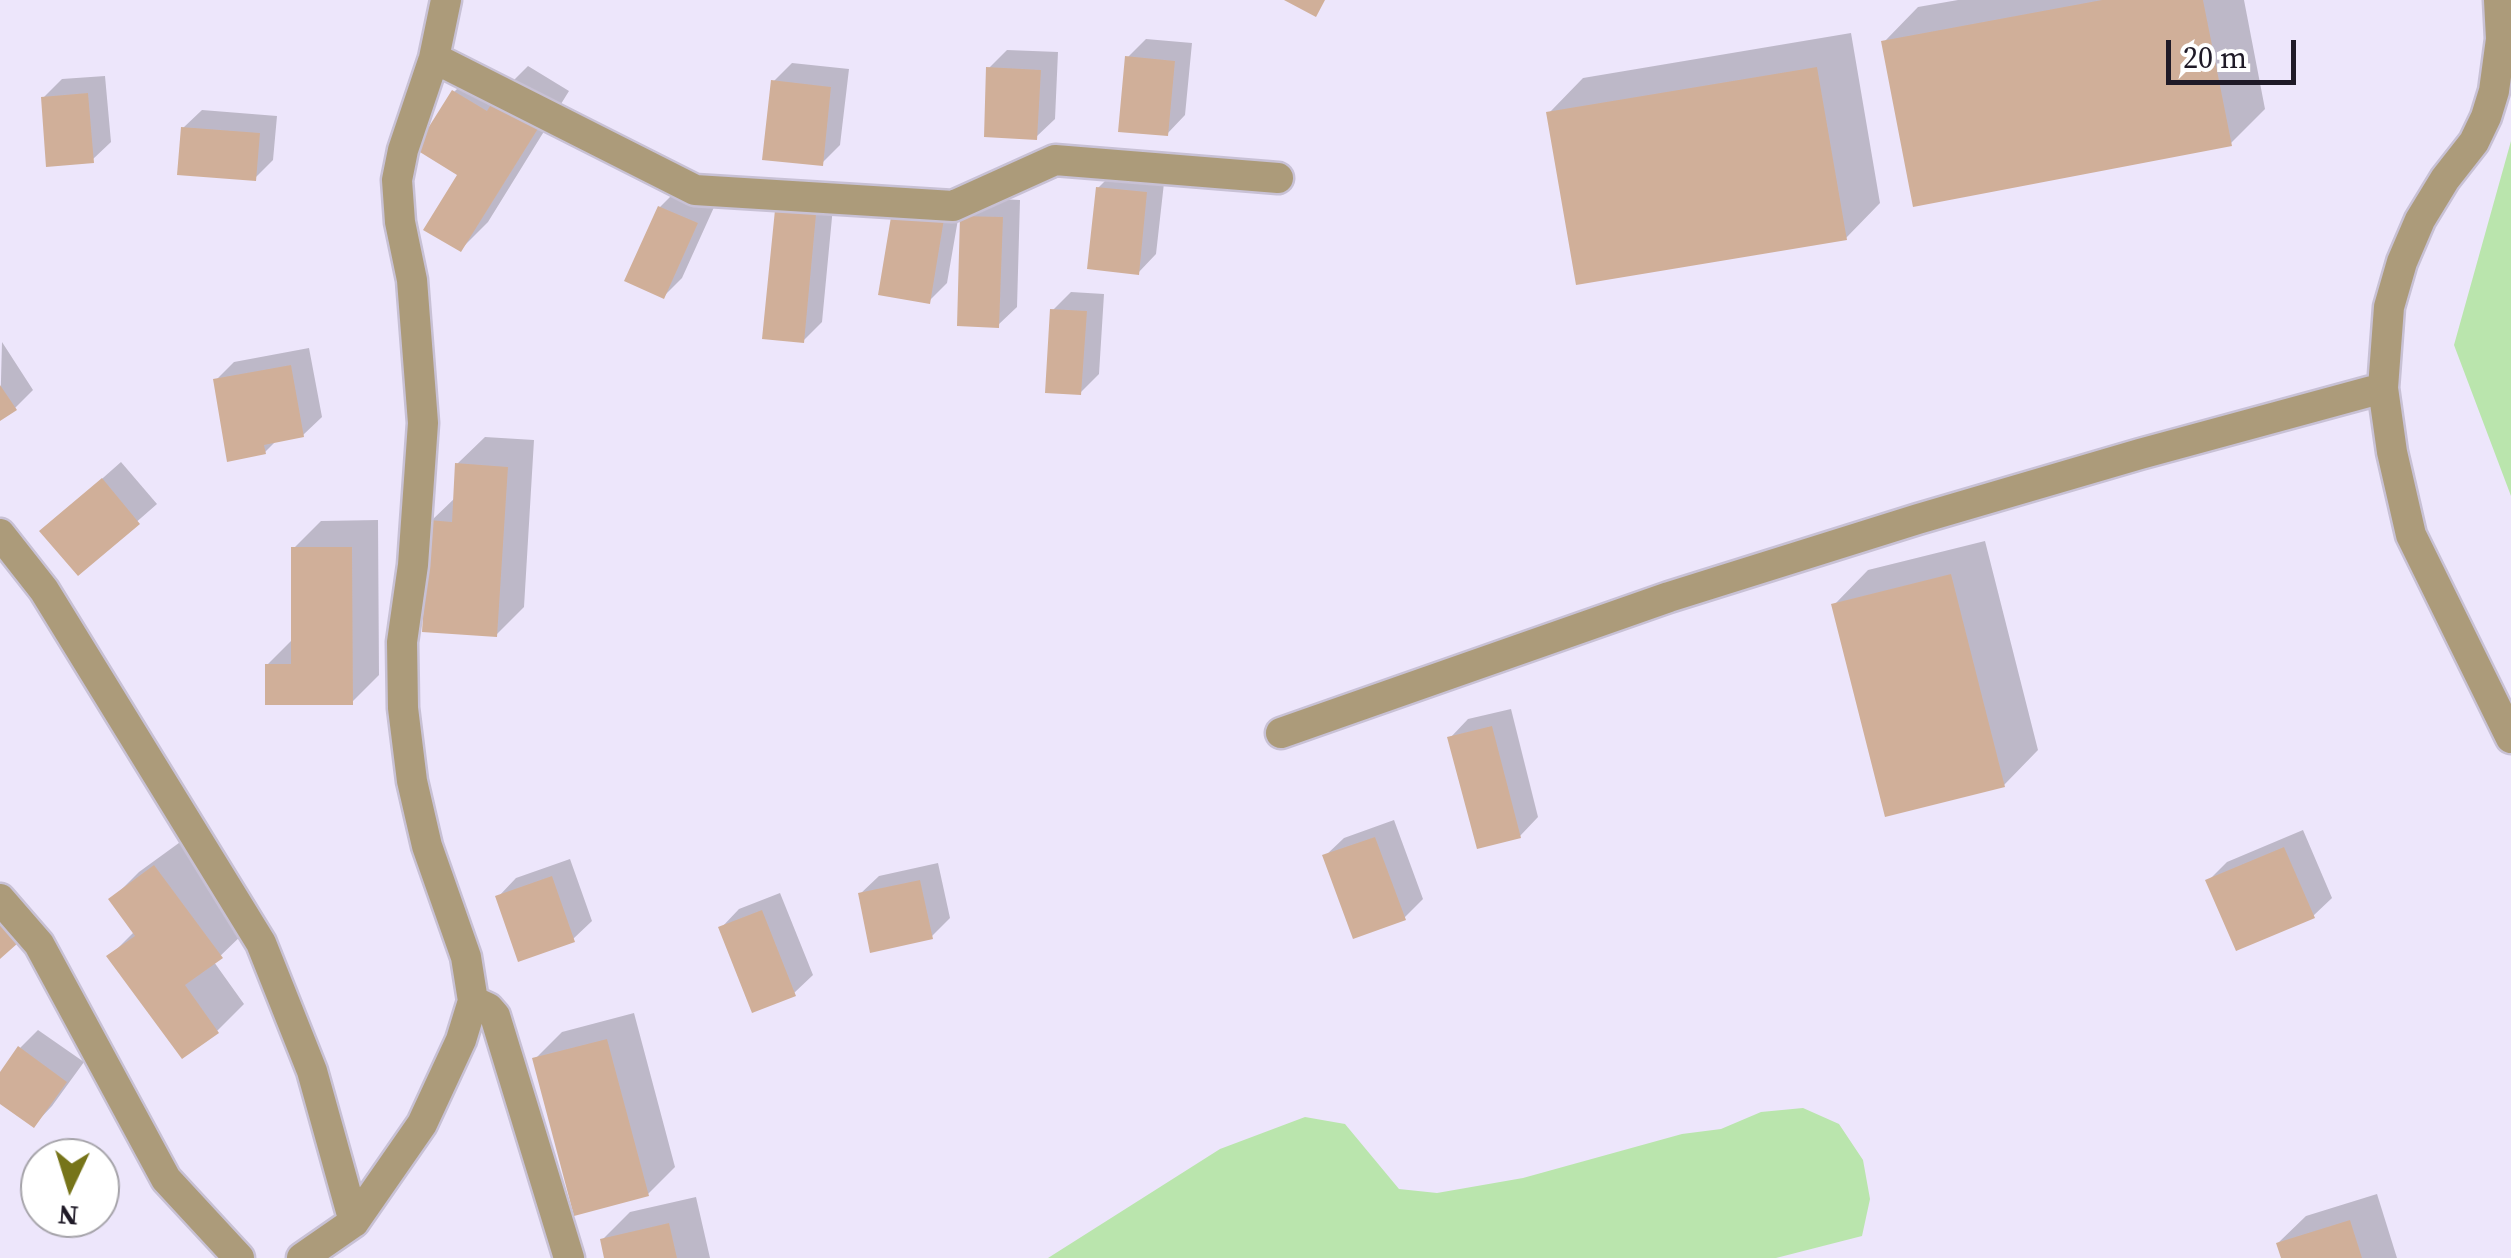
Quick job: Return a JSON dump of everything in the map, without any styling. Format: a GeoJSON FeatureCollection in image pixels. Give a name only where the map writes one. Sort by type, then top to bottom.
{"type":"FeatureCollection","features":[{"type":"Feature","properties":{"kind":"street"},"geometry":{"type":"LineString","coordinates":[[302,1258],[354,1222],[422,1124],[461,1040],[474,1001],[466,957],[427,846],[412,781],[403,708],[402,642],[413,565],[422,423],[412,280],[400,222],[397,180],[434,58],[446,0]]}},
{"type":"Feature","properties":{"kind":"street"},"geometry":{"type":"LineString","coordinates":[[2499,0],[2501,39],[2494,91],[2474,142],[2428,206],[2402,262],[2389,307],[2383,388],[2410,535],[2511,738]]}},
{"type":"Feature","properties":{"kind":"street"},"geometry":{"type":"LineString","coordinates":[[434,58],[696,190],[953,206],[1056,160],[1278,178]]}},
{"type":"Feature","properties":{"kind":"street"},"geometry":{"type":"LineString","coordinates":[[1281,733],[1669,597],[1900,524],[2383,388]]}},
{"type":"Feature","properties":{"kind":"street"},"geometry":{"type":"LineString","coordinates":[[0,534],[44,590],[261,943],[312,1071],[354,1222]]}},
{"type":"Feature","properties":{"kind":"street"},"geometry":{"type":"LineString","coordinates":[[0,899],[39,944],[166,1178],[220,1252]]}},
{"type":"Feature","properties":{"kind":"street"},"geometry":{"type":"LineString","coordinates":[[474,1001],[496,1016],[569,1258]]}},
{"type":"Feature","properties":{"kind":"green space"},"geometry":{"type":"Polygon","coordinates":[[[2511,141],[2511,496],[2454,345],[2511,141]]]}},
{"type":"Feature","properties":{"kind":"green space"},"geometry":{"type":"Polygon","coordinates":[[[1803,1108],[1839,1124],[1863,1160],[1870,1199],[1862,1236],[1776,1258],[1048,1258],[1220,1149],[1305,1117],[1345,1124],[1399,1189],[1437,1193],[1523,1178],[1682,1134],[1721,1129],[1761,1112],[1803,1108]]]}},
{"type":"Feature","properties":{"kind":"building"},"geometry":{"type":"Polygon","coordinates":[[[1284,0],[1325,0],[1316,17],[1284,0]]]}},
{"type":"Feature","properties":{"kind":"building"},"geometry":{"type":"Polygon","coordinates":[[[2102,0],[2203,0],[2232,146],[1913,207],[1881,41],[2102,0]]]}},
{"type":"Feature","properties":{"kind":"building"},"geometry":{"type":"Polygon","coordinates":[[[1125,56],[1175,61],[1168,136],[1118,132],[1125,56]]]}},
{"type":"Feature","properties":{"kind":"building"},"geometry":{"type":"Polygon","coordinates":[[[986,67],[1041,70],[1037,140],[984,137],[986,67]]]}},
{"type":"Feature","properties":{"kind":"building"},"geometry":{"type":"Polygon","coordinates":[[[1817,67],[1847,240],[1576,285],[1546,112],[1817,67]]]}},
{"type":"Feature","properties":{"kind":"building"},"geometry":{"type":"Polygon","coordinates":[[[771,80],[831,87],[823,166],[762,160],[771,80]]]}},
{"type":"Feature","properties":{"kind":"building"},"geometry":{"type":"Polygon","coordinates":[[[452,90],[487,111],[499,91],[544,119],[461,252],[423,230],[457,175],[415,149],[452,90]]]}},
{"type":"Feature","properties":{"kind":"building"},"geometry":{"type":"Polygon","coordinates":[[[88,93],[94,163],[46,167],[41,97],[88,93]]]}},
{"type":"Feature","properties":{"kind":"building"},"geometry":{"type":"Polygon","coordinates":[[[181,127],[260,133],[256,181],[177,175],[181,127]]]}},
{"type":"Feature","properties":{"kind":"building"},"geometry":{"type":"Polygon","coordinates":[[[1096,187],[1147,192],[1139,275],[1087,269],[1096,187]]]}},
{"type":"Feature","properties":{"kind":"building"},"geometry":{"type":"Polygon","coordinates":[[[776,200],[817,204],[804,343],[762,339],[776,200]]]}},
{"type":"Feature","properties":{"kind":"building"},"geometry":{"type":"Polygon","coordinates":[[[658,206],[698,223],[664,299],[624,281],[658,206]]]}},
{"type":"Feature","properties":{"kind":"building"},"geometry":{"type":"Polygon","coordinates":[[[892,211],[944,219],[930,304],[878,295],[892,211]]]}},
{"type":"Feature","properties":{"kind":"building"},"geometry":{"type":"Polygon","coordinates":[[[960,216],[1003,217],[999,328],[957,326],[960,216]]]}},
{"type":"Feature","properties":{"kind":"building"},"geometry":{"type":"Polygon","coordinates":[[[1050,309],[1087,311],[1081,395],[1045,393],[1050,309]]]}},
{"type":"Feature","properties":{"kind":"building"},"geometry":{"type":"Polygon","coordinates":[[[291,365],[304,437],[264,445],[266,454],[227,462],[213,379],[291,365]]]}},
{"type":"Feature","properties":{"kind":"building"},"geometry":{"type":"Polygon","coordinates":[[[0,385],[17,410],[0,421],[0,385]]]}},
{"type":"Feature","properties":{"kind":"building"},"geometry":{"type":"Polygon","coordinates":[[[455,463],[508,467],[497,637],[422,632],[429,520],[452,522],[455,463]]]}},
{"type":"Feature","properties":{"kind":"building"},"geometry":{"type":"Polygon","coordinates":[[[102,478],[140,524],[78,576],[39,531],[102,478]]]}},
{"type":"Feature","properties":{"kind":"building"},"geometry":{"type":"Polygon","coordinates":[[[291,547],[352,547],[353,705],[265,705],[265,664],[291,664],[291,547]]]}},
{"type":"Feature","properties":{"kind":"building"},"geometry":{"type":"Polygon","coordinates":[[[1951,574],[2005,787],[1885,817],[1831,604],[1951,574]]]}},
{"type":"Feature","properties":{"kind":"building"},"geometry":{"type":"Polygon","coordinates":[[[1492,726],[1521,838],[1477,849],[1447,737],[1492,726]]]}},
{"type":"Feature","properties":{"kind":"building"},"geometry":{"type":"Polygon","coordinates":[[[1375,837],[1406,920],[1353,939],[1322,855],[1375,837]]]}},
{"type":"Feature","properties":{"kind":"building"},"geometry":{"type":"Polygon","coordinates":[[[2284,847],[2315,918],[2236,951],[2205,880],[2284,847]]]}},
{"type":"Feature","properties":{"kind":"building"},"geometry":{"type":"Polygon","coordinates":[[[154,865],[223,958],[185,985],[219,1033],[182,1059],[106,956],[135,936],[108,899],[154,865]]]}},
{"type":"Feature","properties":{"kind":"building"},"geometry":{"type":"Polygon","coordinates":[[[552,876],[575,942],[518,962],[495,896],[552,876]]]}},
{"type":"Feature","properties":{"kind":"building"},"geometry":{"type":"Polygon","coordinates":[[[920,880],[933,939],[870,953],[858,893],[920,880]]]}},
{"type":"Feature","properties":{"kind":"building"},"geometry":{"type":"Polygon","coordinates":[[[762,910],[796,996],[752,1013],[718,927],[762,910]]]}},
{"type":"Feature","properties":{"kind":"building"},"geometry":{"type":"Polygon","coordinates":[[[0,923],[18,943],[0,959],[0,923]]]}},
{"type":"Feature","properties":{"kind":"building"},"geometry":{"type":"Polygon","coordinates":[[[607,1039],[649,1196],[574,1216],[532,1058],[607,1039]]]}},
{"type":"Feature","properties":{"kind":"building"},"geometry":{"type":"Polygon","coordinates":[[[18,1046],[67,1082],[34,1128],[0,1104],[0,1072],[18,1046]]]}},
{"type":"Feature","properties":{"kind":"building"},"geometry":{"type":"Polygon","coordinates":[[[2350,1220],[2362,1258],[2281,1258],[2276,1243],[2350,1220]]]}},
{"type":"Feature","properties":{"kind":"building"},"geometry":{"type":"Polygon","coordinates":[[[669,1223],[677,1258],[604,1258],[600,1239],[669,1223]]]}}]}
